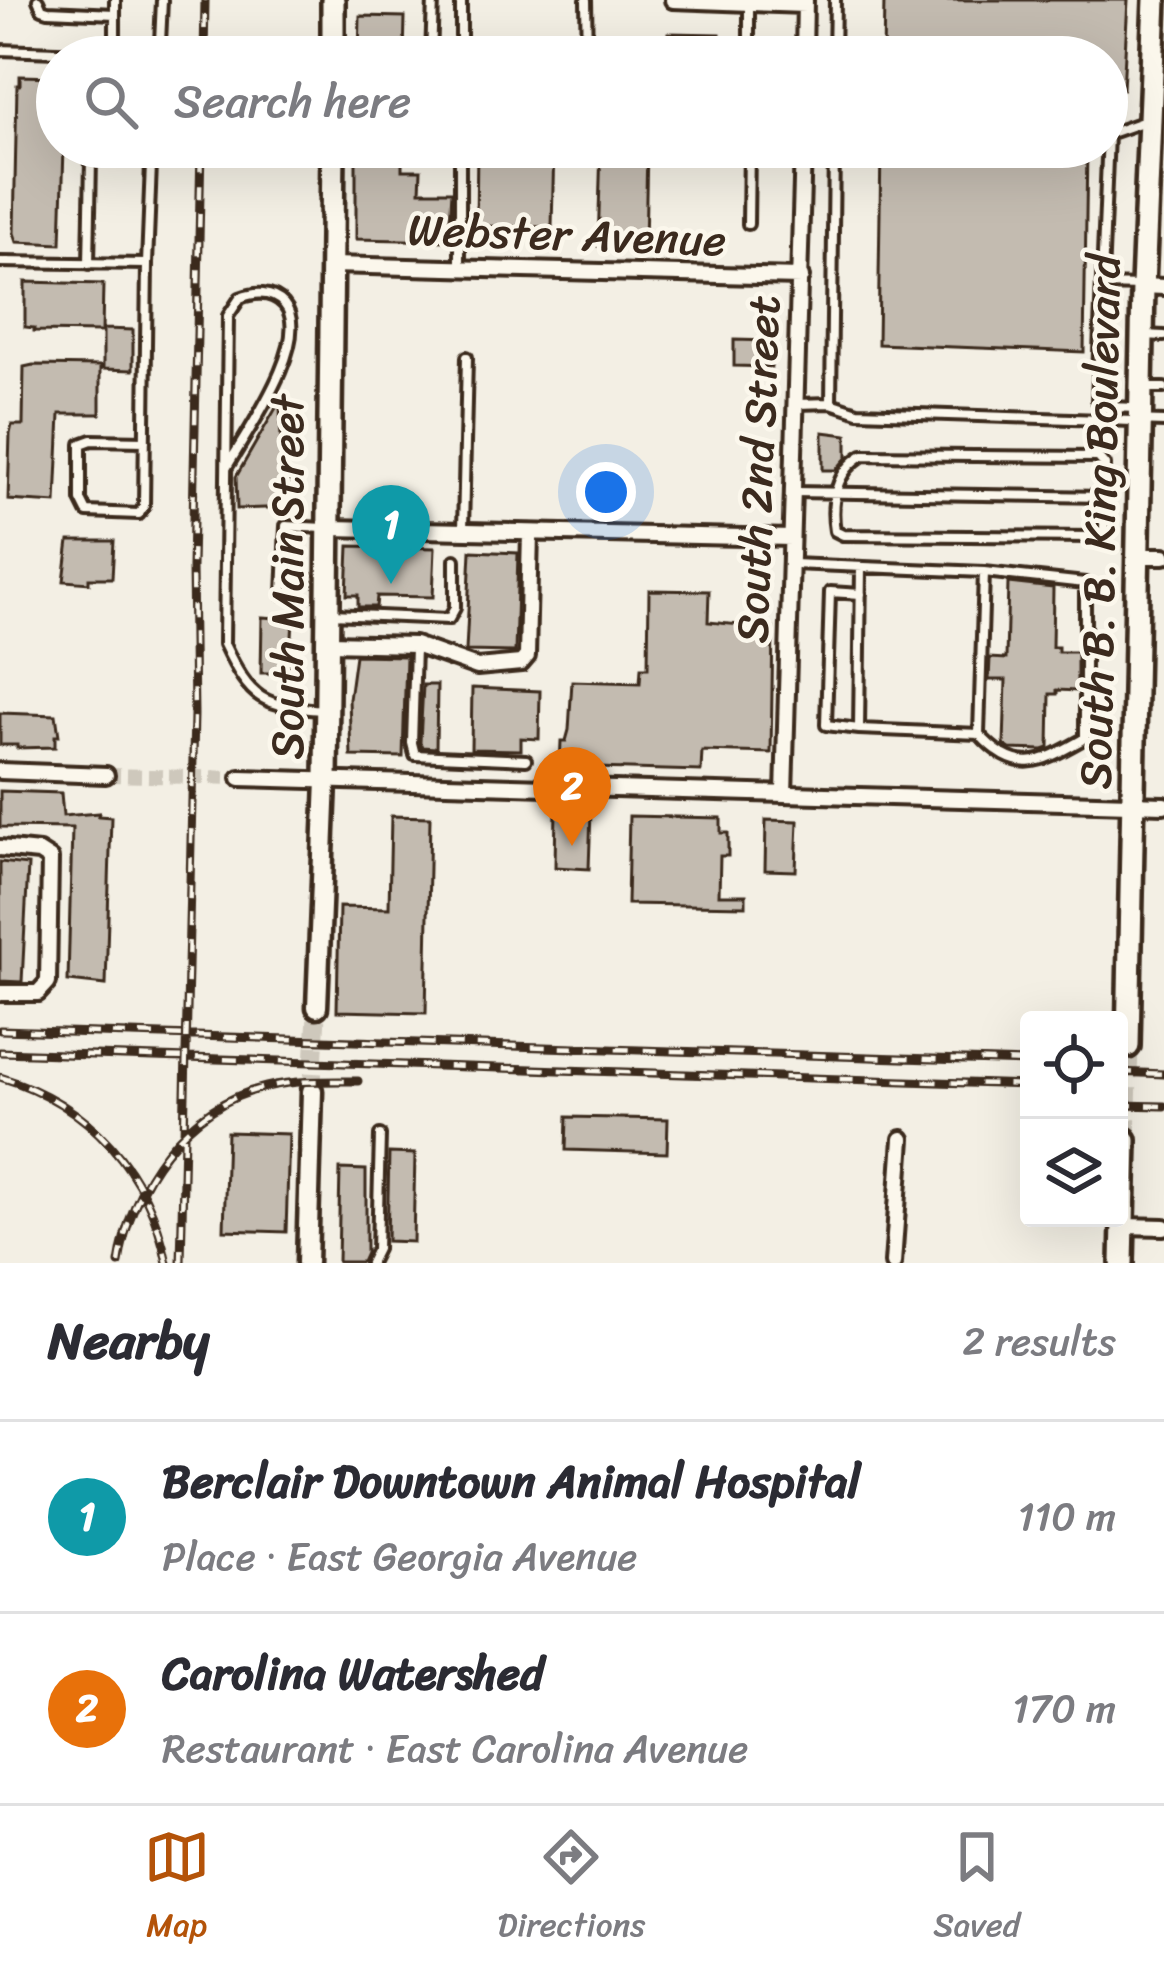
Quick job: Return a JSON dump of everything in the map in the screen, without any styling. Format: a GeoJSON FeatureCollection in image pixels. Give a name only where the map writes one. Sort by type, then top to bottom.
{"type":"FeatureCollection","features":[{"type":"Feature","properties":{"kind":"main road"},"geometry":{"type":"LineString","coordinates":[[333,36],[334,0]]}},
{"type":"Feature","properties":{"kind":"main road","name":"South B. B. King Boulevard"},"geometry":{"type":"LineString","coordinates":[[1128,1046],[1141,556],[1153,335],[1148,120],[1158,8]]}},
{"type":"Feature","properties":{"kind":"main road","name":"South Main Street"},"geometry":{"type":"LineString","coordinates":[[326,780],[331,528],[326,455],[333,168]]}},
{"type":"Feature","properties":{"kind":"main road"},"geometry":{"type":"LineString","coordinates":[[1122,1263],[1124,1227]]}},
{"type":"Feature","properties":{"kind":"street"},"geometry":{"type":"LineString","coordinates":[[673,0],[805,2],[804,36]]}},
{"type":"Feature","properties":{"kind":"street","name":"South 2nd Street"},"geometry":{"type":"LineString","coordinates":[[784,794],[802,168]]}},
{"type":"Feature","properties":{"kind":"street","name":"Webster Avenue"},"geometry":{"type":"LineString","coordinates":[[332,265],[801,277]]}},
{"type":"Feature","properties":{"kind":"street"},"geometry":{"type":"LineString","coordinates":[[331,528],[791,538]]}},
{"type":"Feature","properties":{"kind":"street"},"geometry":{"type":"LineString","coordinates":[[329,643],[415,645],[477,667],[521,663],[527,656],[530,533]]}},
{"type":"Feature","properties":{"kind":"street"},"geometry":{"type":"LineString","coordinates":[[1141,556],[1164,556]]}},
{"type":"Feature","properties":{"kind":"street"},"geometry":{"type":"LineString","coordinates":[[0,771],[106,775]]}},
{"type":"Feature","properties":{"kind":"street"},"geometry":{"type":"LineString","coordinates":[[240,778],[1164,805]]}},
{"type":"Feature","properties":{"kind":"street","name":"South Main Street"},"geometry":{"type":"LineString","coordinates":[[317,1007],[326,780]]}},
{"type":"Feature","properties":{"kind":"street"},"geometry":{"type":"LineString","coordinates":[[0,848],[39,852],[50,859],[45,987],[38,993],[0,992]]}},
{"type":"Feature","properties":{"kind":"street"},"geometry":{"type":"LineString","coordinates":[[308,1263],[312,1091]]}},
{"type":"Feature","properties":{"kind":"street"},"geometry":{"type":"LineString","coordinates":[[892,1263],[902,1138]]}},
{"type":"Feature","properties":{"kind":"street"},"geometry":{"type":"LineString","coordinates":[[1128,1226],[1164,1226]]}},
{"type":"Feature","properties":{"kind":"lane"},"geometry":{"type":"LineString","coordinates":[[38,0],[42,9],[115,14]]}},
{"type":"Feature","properties":{"kind":"lane"},"geometry":{"type":"LineString","coordinates":[[115,0],[115,36]]}},
{"type":"Feature","properties":{"kind":"lane"},"geometry":{"type":"LineString","coordinates":[[161,36],[162,0]]}},
{"type":"Feature","properties":{"kind":"lane"},"geometry":{"type":"LineString","coordinates":[[432,36],[433,0]]}},
{"type":"Feature","properties":{"kind":"lane"},"geometry":{"type":"LineString","coordinates":[[461,0],[461,36]]}},
{"type":"Feature","properties":{"kind":"lane"},"geometry":{"type":"LineString","coordinates":[[586,0],[586,36]]}},
{"type":"Feature","properties":{"kind":"lane"},"geometry":{"type":"LineString","coordinates":[[834,36],[835,0]]}},
{"type":"Feature","properties":{"kind":"lane"},"geometry":{"type":"LineString","coordinates":[[749,3],[749,36]]}},
{"type":"Feature","properties":{"kind":"lane"},"geometry":{"type":"LineString","coordinates":[[0,50],[36,51]]}},
{"type":"Feature","properties":{"kind":"lane"},"geometry":{"type":"LineString","coordinates":[[1128,127],[1148,120]]}},
{"type":"Feature","properties":{"kind":"lane"},"geometry":{"type":"LineString","coordinates":[[89,264],[91,168]]}},
{"type":"Feature","properties":{"kind":"lane"},"geometry":{"type":"LineString","coordinates":[[145,441],[82,444],[81,500],[88,512],[139,514],[144,506],[151,168]]}},
{"type":"Feature","properties":{"kind":"lane"},"geometry":{"type":"LineString","coordinates":[[460,168],[460,267]]}},
{"type":"Feature","properties":{"kind":"lane"},"geometry":{"type":"LineString","coordinates":[[748,224],[749,168]]}},
{"type":"Feature","properties":{"kind":"lane"},"geometry":{"type":"LineString","coordinates":[[831,403],[833,168]]}},
{"type":"Feature","properties":{"kind":"lane"},"geometry":{"type":"LineString","coordinates":[[1107,168],[1097,401],[1104,407],[1151,405]]}},
{"type":"Feature","properties":{"kind":"lane"},"geometry":{"type":"LineString","coordinates":[[0,262],[147,264]]}},
{"type":"Feature","properties":{"kind":"lane"},"geometry":{"type":"LineString","coordinates":[[1102,285],[1154,287]]}},
{"type":"Feature","properties":{"kind":"lane"},"geometry":{"type":"LineString","coordinates":[[227,467],[278,377],[290,338],[288,309],[278,298],[265,294],[240,298],[228,316],[224,644],[248,689],[259,699],[272,705],[327,710]]}},
{"type":"Feature","properties":{"kind":"lane"},"geometry":{"type":"LineString","coordinates":[[464,531],[467,357]]}},
{"type":"Feature","properties":{"kind":"lane"},"geometry":{"type":"LineString","coordinates":[[796,404],[831,403],[858,412],[1151,405]]}},
{"type":"Feature","properties":{"kind":"lane"},"geometry":{"type":"LineString","coordinates":[[863,454],[1098,458],[1105,465],[1104,497],[1104,529],[1094,537],[844,535],[833,525],[834,492],[853,461],[863,454]]}},
{"type":"Feature","properties":{"kind":"lane"},"geometry":{"type":"LineString","coordinates":[[792,492],[1104,497]]}},
{"type":"Feature","properties":{"kind":"lane"},"geometry":{"type":"LineString","coordinates":[[283,594],[286,526],[331,528]]}},
{"type":"Feature","properties":{"kind":"lane"},"geometry":{"type":"LineString","coordinates":[[331,614],[448,619],[454,608],[455,560]]}},
{"type":"Feature","properties":{"kind":"lane"},"geometry":{"type":"LineString","coordinates":[[790,564],[984,572],[1085,583],[1085,738],[1040,763],[998,755],[979,734],[984,572]]}},
{"type":"Feature","properties":{"kind":"lane"},"geometry":{"type":"LineString","coordinates":[[859,728],[861,567]]}},
{"type":"Feature","properties":{"kind":"lane"},"geometry":{"type":"LineString","coordinates":[[861,593],[830,592],[826,725],[979,734]]}},
{"type":"Feature","properties":{"kind":"lane"},"geometry":{"type":"LineString","coordinates":[[415,645],[412,743],[416,755],[526,760]]}},
{"type":"Feature","properties":{"kind":"lane"},"geometry":{"type":"LineString","coordinates":[[370,1263],[377,1249],[380,1135]]}},
{"type":"Feature","properties":{"kind":"building"},"geometry":{"type":"Polygon","coordinates":[[[884,0],[1128,0],[1126,36],[883,36],[884,0]]]}},
{"type":"Feature","properties":{"kind":"building"},"geometry":{"type":"Polygon","coordinates":[[[360,16],[405,17],[405,36],[360,36],[360,16]]]}},
{"type":"Feature","properties":{"kind":"building"},"geometry":{"type":"Polygon","coordinates":[[[668,33],[720,34],[720,36],[668,33]]]}},
{"type":"Feature","properties":{"kind":"building"},"geometry":{"type":"Polygon","coordinates":[[[20,76],[36,76],[36,168],[63,168],[61,244],[17,242],[14,233],[20,76]]]}},
{"type":"Feature","properties":{"kind":"building"},"geometry":{"type":"Polygon","coordinates":[[[356,168],[421,170],[420,191],[452,191],[449,241],[356,239],[356,168]]]}},
{"type":"Feature","properties":{"kind":"building"},"geometry":{"type":"Polygon","coordinates":[[[477,168],[553,168],[552,227],[476,226],[477,168]]]}},
{"type":"Feature","properties":{"kind":"building"},"geometry":{"type":"Polygon","coordinates":[[[600,168],[647,168],[645,247],[598,246],[600,168]]]}},
{"type":"Feature","properties":{"kind":"building"},"geometry":{"type":"Polygon","coordinates":[[[881,168],[1087,168],[1084,352],[878,344],[881,168]]]}},
{"type":"Feature","properties":{"kind":"building"},"geometry":{"type":"Polygon","coordinates":[[[25,282],[103,284],[102,332],[25,327],[25,282]]]}},
{"type":"Feature","properties":{"kind":"building"},"geometry":{"type":"Polygon","coordinates":[[[103,329],[133,330],[133,370],[103,369],[103,329]]]}},
{"type":"Feature","properties":{"kind":"building"},"geometry":{"type":"Polygon","coordinates":[[[734,340],[771,341],[771,367],[734,366],[734,340]]]}},
{"type":"Feature","properties":{"kind":"building"},"geometry":{"type":"Polygon","coordinates":[[[100,366],[100,414],[60,414],[56,503],[8,500],[10,434],[12,425],[23,425],[24,367],[100,366]]]}},
{"type":"Feature","properties":{"kind":"building"},"geometry":{"type":"Polygon","coordinates":[[[280,401],[282,481],[297,481],[298,507],[237,509],[236,477],[280,401]]]}},
{"type":"Feature","properties":{"kind":"building"},"geometry":{"type":"Polygon","coordinates":[[[823,432],[847,435],[847,457],[836,470],[823,470],[823,432]]]}},
{"type":"Feature","properties":{"kind":"building"},"geometry":{"type":"Polygon","coordinates":[[[69,541],[114,541],[112,578],[64,581],[69,541]]]}},
{"type":"Feature","properties":{"kind":"building"},"geometry":{"type":"Polygon","coordinates":[[[349,546],[435,548],[433,597],[377,596],[376,607],[358,607],[358,595],[347,595],[349,546]]]}},
{"type":"Feature","properties":{"kind":"building"},"geometry":{"type":"Polygon","coordinates":[[[471,551],[518,553],[515,652],[466,651],[471,551]]]}},
{"type":"Feature","properties":{"kind":"building"},"geometry":{"type":"Polygon","coordinates":[[[1008,583],[1053,588],[1052,647],[1058,647],[1058,652],[1077,652],[1077,691],[1050,694],[1049,748],[1043,750],[1004,745],[1006,680],[989,680],[990,658],[1006,659],[1008,583]]]}},
{"type":"Feature","properties":{"kind":"building"},"geometry":{"type":"Polygon","coordinates":[[[649,590],[709,591],[708,622],[773,628],[771,753],[702,751],[701,771],[560,767],[561,741],[566,741],[569,730],[572,681],[640,683],[641,668],[648,668],[649,590]]]}},
{"type":"Feature","properties":{"kind":"building"},"geometry":{"type":"Polygon","coordinates":[[[262,617],[293,619],[290,673],[261,673],[262,617]]]}},
{"type":"Feature","properties":{"kind":"building"},"geometry":{"type":"Polygon","coordinates":[[[355,655],[406,656],[403,757],[351,756],[349,699],[355,655]]]}},
{"type":"Feature","properties":{"kind":"building"},"geometry":{"type":"Polygon","coordinates":[[[423,685],[437,685],[436,748],[422,747],[420,742],[423,685]]]}},
{"type":"Feature","properties":{"kind":"building"},"geometry":{"type":"Polygon","coordinates":[[[472,688],[540,691],[539,739],[521,738],[521,750],[471,749],[472,688]]]}},
{"type":"Feature","properties":{"kind":"building"},"geometry":{"type":"Polygon","coordinates":[[[0,713],[56,715],[59,736],[55,736],[55,747],[0,745],[0,713]]]}},
{"type":"Feature","properties":{"kind":"building"},"geometry":{"type":"Polygon","coordinates":[[[0,791],[61,793],[63,816],[99,813],[111,817],[106,985],[68,981],[72,828],[0,827],[0,791]]]}},
{"type":"Feature","properties":{"kind":"building"},"geometry":{"type":"Polygon","coordinates":[[[556,809],[591,810],[589,869],[555,867],[556,809]]]}},
{"type":"Feature","properties":{"kind":"building"},"geometry":{"type":"Polygon","coordinates":[[[391,816],[430,817],[426,1013],[337,1011],[339,907],[389,908],[391,816]]]}},
{"type":"Feature","properties":{"kind":"building"},"geometry":{"type":"Polygon","coordinates":[[[629,816],[721,818],[721,833],[728,833],[728,856],[720,856],[719,895],[746,895],[746,906],[627,904],[629,816]]]}},
{"type":"Feature","properties":{"kind":"building"},"geometry":{"type":"Polygon","coordinates":[[[766,820],[798,821],[796,871],[765,870],[766,820]]]}},
{"type":"Feature","properties":{"kind":"building"},"geometry":{"type":"Polygon","coordinates":[[[0,862],[28,865],[22,982],[0,981],[0,862]]]}},
{"type":"Feature","properties":{"kind":"building"},"geometry":{"type":"Polygon","coordinates":[[[567,1117],[668,1119],[667,1153],[566,1150],[567,1117]]]}},
{"type":"Feature","properties":{"kind":"building"},"geometry":{"type":"Polygon","coordinates":[[[227,1132],[289,1134],[286,1232],[224,1230],[227,1132]]]}},
{"type":"Feature","properties":{"kind":"building"},"geometry":{"type":"Polygon","coordinates":[[[389,1153],[415,1154],[413,1242],[387,1241],[389,1153]]]}},
{"type":"Feature","properties":{"kind":"building"},"geometry":{"type":"Polygon","coordinates":[[[340,1169],[366,1170],[366,1253],[362,1262],[338,1262],[340,1169]]]}},
{"type":"Feature","properties":{"kind":"tunnel"},"geometry":{"type":"LineString","coordinates":[[106,775],[240,778]]}},
{"type":"Feature","properties":{"kind":"tunnel"},"geometry":{"type":"LineString","coordinates":[[312,1091],[317,1007]]}},
{"type":"Feature","properties":{"kind":"railway"},"geometry":{"type":"LineString","coordinates":[[204,36],[205,0]]}},
{"type":"Feature","properties":{"kind":"railway"},"geometry":{"type":"LineString","coordinates":[[181,1263],[201,168]]}},
{"type":"Feature","properties":{"kind":"railway"},"geometry":{"type":"LineString","coordinates":[[0,1030],[1020,1062]]}},
{"type":"Feature","properties":{"kind":"railway"},"geometry":{"type":"LineString","coordinates":[[0,1052],[1020,1085]]}},
{"type":"Feature","properties":{"kind":"railway"},"geometry":{"type":"LineString","coordinates":[[1128,1072],[1164,1074]]}},
{"type":"Feature","properties":{"kind":"railway"},"geometry":{"type":"LineString","coordinates":[[0,1077],[62,1105],[110,1146],[146,1199],[167,1263]]}},
{"type":"Feature","properties":{"kind":"railway"},"geometry":{"type":"LineString","coordinates":[[119,1263],[135,1205],[149,1178],[187,1130],[210,1112],[266,1087],[358,1081]]}},
{"type":"Feature","properties":{"kind":"railway"},"geometry":{"type":"LineString","coordinates":[[1128,1105],[1164,1106]]}},
{"type":"Feature","properties":{"kind":"place","name":"Berclair Downtown Animal Hospital"},"geometry":{"type":"Point","coordinates":[391,584]}},
{"type":"Feature","properties":{"kind":"place","name":"Carolina Watershed"},"geometry":{"type":"Point","coordinates":[572,846]}}]}
